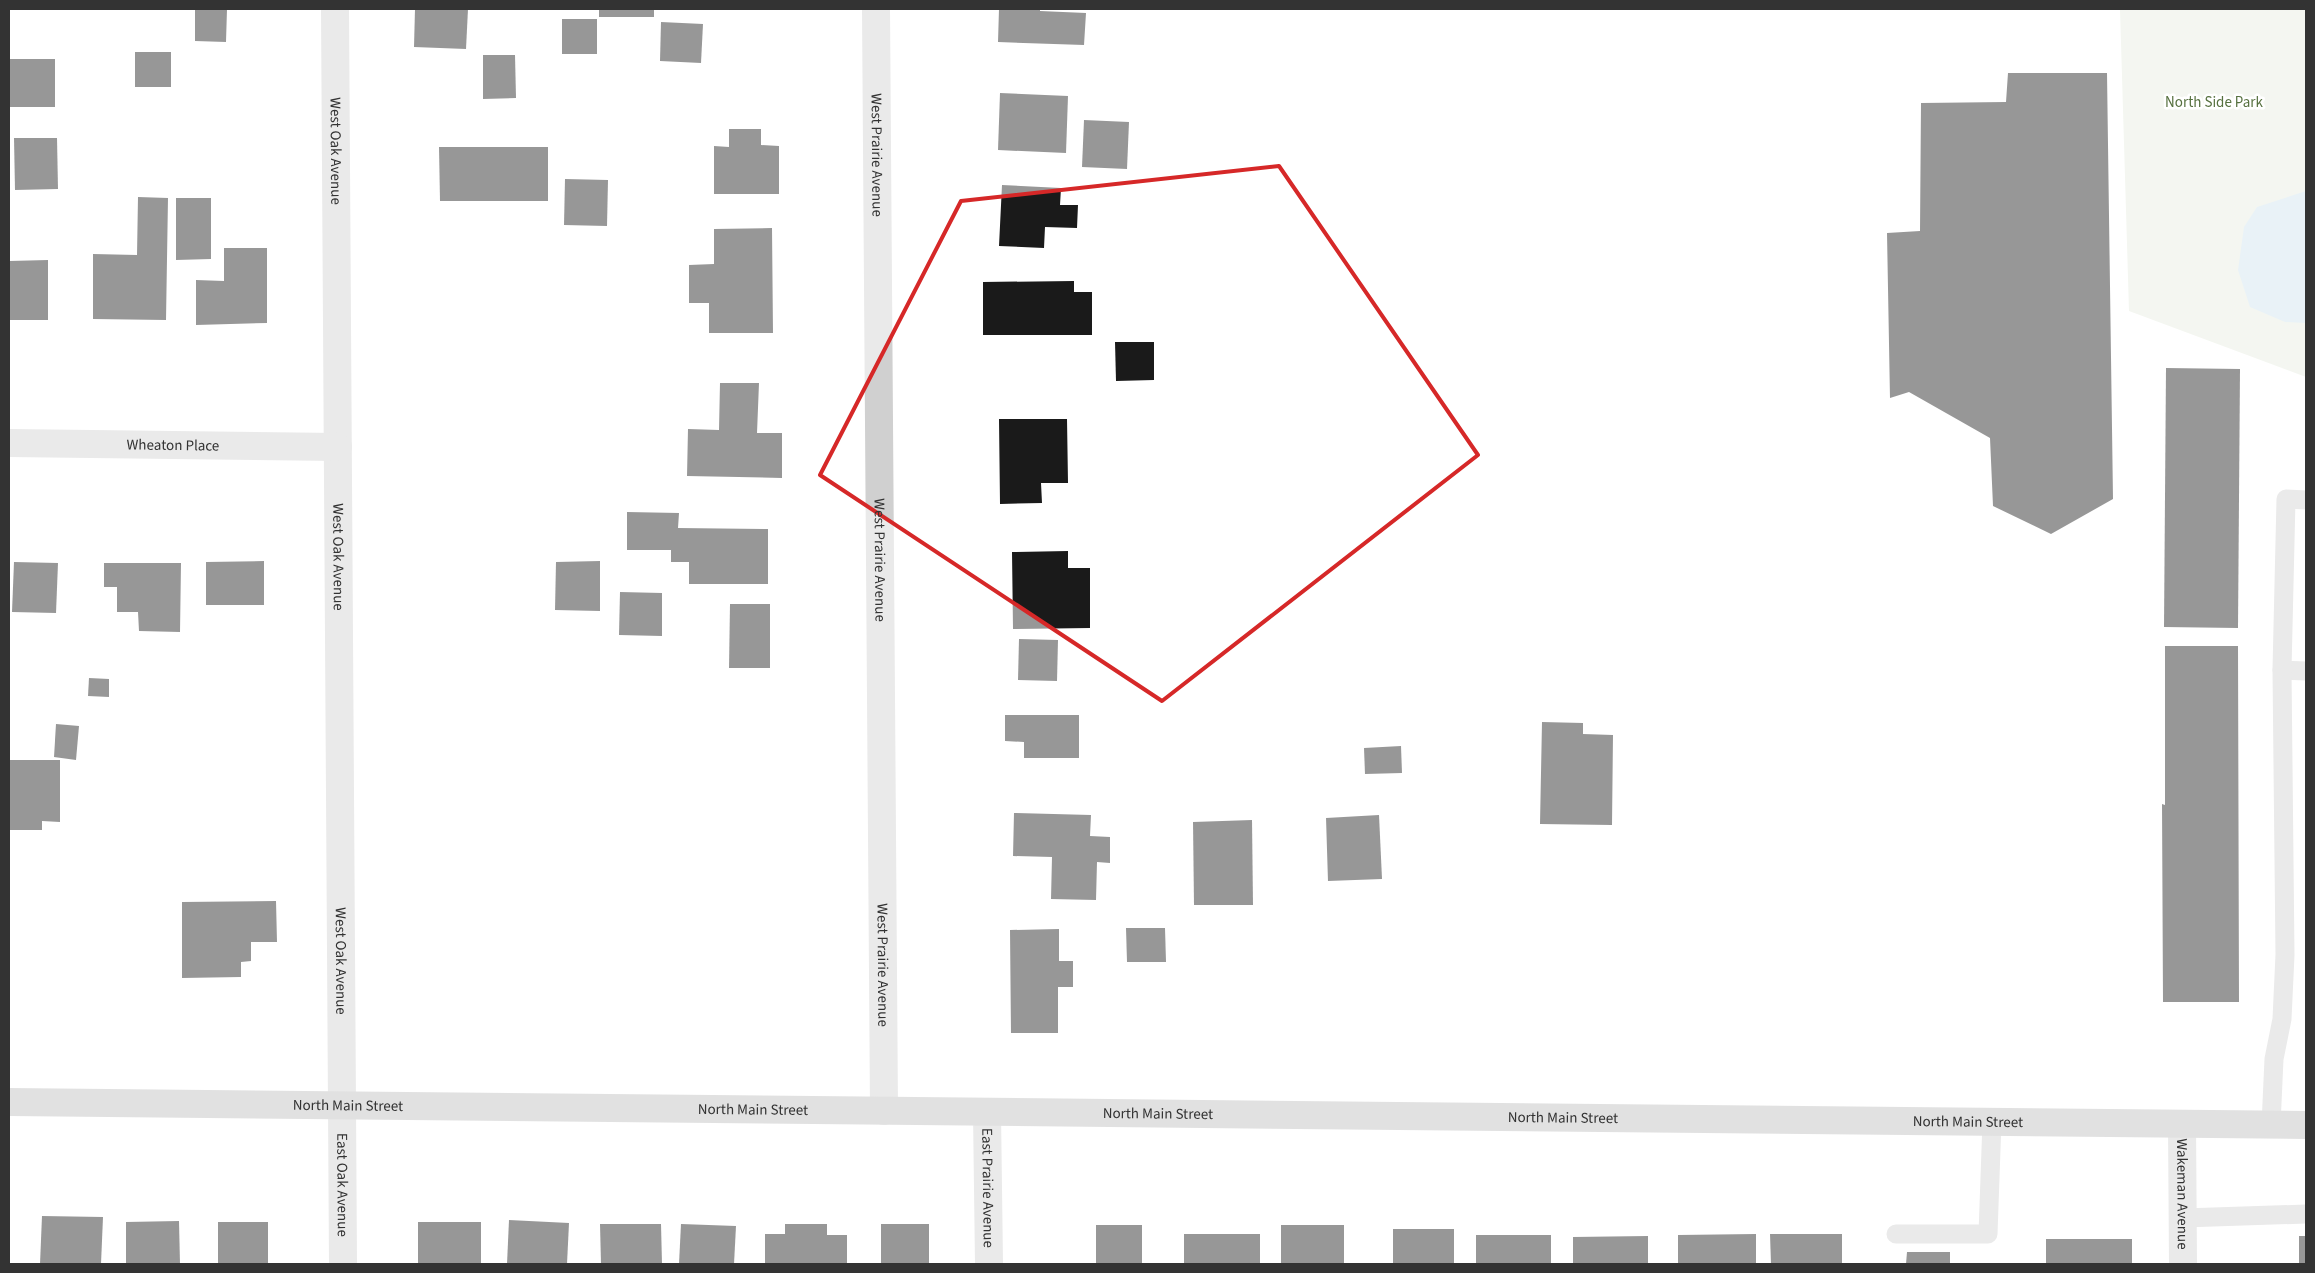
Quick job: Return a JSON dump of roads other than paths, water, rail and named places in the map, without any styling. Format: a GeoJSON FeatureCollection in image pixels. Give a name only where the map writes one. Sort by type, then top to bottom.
{"type":"FeatureCollection","features":[{"type":"Feature","properties":{"kind":"street","name":"West Oak Avenue"},"geometry":{"type":"LineString","coordinates":[[335,9],[342,1105]]}},
{"type":"Feature","properties":{"kind":"street","name":"West Prairie Avenue"},"geometry":{"type":"LineString","coordinates":[[876,9],[884,1111]]}},
{"type":"Feature","properties":{"kind":"street","name":"Wheaton Place"},"geometry":{"type":"LineString","coordinates":[[9,443],[338,447]]}},
{"type":"Feature","properties":{"kind":"street","name":"North Main Street"},"geometry":{"type":"LineString","coordinates":[[9,1102],[1992,1121],[2306,1126]]}},
{"type":"Feature","properties":{"kind":"street","name":"East Oak Avenue"},"geometry":{"type":"LineString","coordinates":[[342,1105],[343,1264]]}},
{"type":"Feature","properties":{"kind":"street","name":"East Prairie Avenue"},"geometry":{"type":"LineString","coordinates":[[987,1112],[989,1264]]}},
{"type":"Feature","properties":{"kind":"street","name":"Wakeman Avenue"},"geometry":{"type":"LineString","coordinates":[[2182,1124],[2183,1264]]}},
{"type":"Feature","properties":{"kind":"lane"},"geometry":{"type":"LineString","coordinates":[[2271,1125],[2274,1059],[2282,1019],[2285,955],[2282,670],[2286,499],[2306,500]]}},
{"type":"Feature","properties":{"kind":"lane"},"geometry":{"type":"LineString","coordinates":[[2282,670],[2306,671]]}},
{"type":"Feature","properties":{"kind":"lane"},"geometry":{"type":"LineString","coordinates":[[1896,1234],[1988,1234],[1992,1121]]}},
{"type":"Feature","properties":{"kind":"lane"},"geometry":{"type":"LineString","coordinates":[[2183,1218],[2306,1214]]}},
{"type":"Feature","properties":{"kind":"water"},"geometry":{"type":"Polygon","coordinates":[[[2306,191],[2306,323],[2285,322],[2250,307],[2238,270],[2244,227],[2257,207],[2306,191]]]}},
{"type":"Feature","properties":{"kind":"park label","name":"North Side Park"},"geometry":{"type":"Point","coordinates":[2214,102]}}]}
